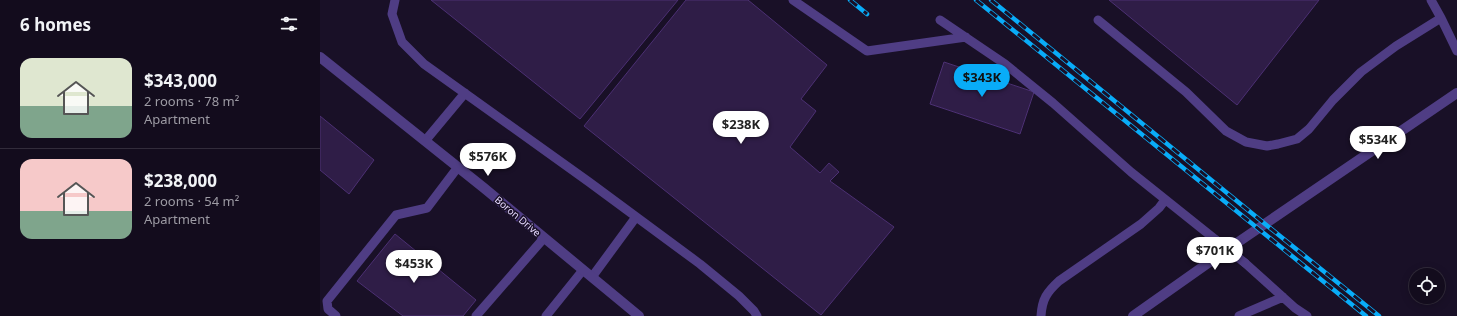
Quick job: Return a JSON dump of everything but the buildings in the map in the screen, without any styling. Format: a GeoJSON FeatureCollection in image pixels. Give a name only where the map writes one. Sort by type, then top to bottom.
{"type":"FeatureCollection","features":[{"type":"Feature","properties":{"kind":"street","name":"Boron Drive"},"geometry":{"type":"LineString","coordinates":[[320,57],[458,167],[639,316]]}},
{"type":"Feature","properties":{"kind":"street"},"geometry":{"type":"LineString","coordinates":[[1133,316],[1457,93]]}},
{"type":"Feature","properties":{"kind":"lane"},"geometry":{"type":"LineString","coordinates":[[395,0],[392,14],[402,42],[424,64],[590,182],[706,268],[739,296],[757,316]]}},
{"type":"Feature","properties":{"kind":"lane"},"geometry":{"type":"LineString","coordinates":[[793,0],[867,51],[966,37]]}},
{"type":"Feature","properties":{"kind":"lane"},"geometry":{"type":"LineString","coordinates":[[1431,0],[1457,52]]}},
{"type":"Feature","properties":{"kind":"lane"},"geometry":{"type":"LineString","coordinates":[[1098,20],[1186,92],[1226,131],[1246,142],[1267,146],[1297,139],[1309,129],[1333,100],[1361,72],[1396,46],[1441,18]]}},
{"type":"Feature","properties":{"kind":"lane"},"geometry":{"type":"LineString","coordinates":[[940,20],[1004,64],[1035,88],[1131,172],[1245,262],[1295,308],[1307,316]]}},
{"type":"Feature","properties":{"kind":"lane"},"geometry":{"type":"LineString","coordinates":[[425,141],[465,93]]}},
{"type":"Feature","properties":{"kind":"lane"},"geometry":{"type":"LineString","coordinates":[[336,316],[328,309],[327,301],[396,215],[427,208],[458,167]]}},
{"type":"Feature","properties":{"kind":"lane"},"geometry":{"type":"LineString","coordinates":[[1041,316],[1041,305],[1048,291],[1059,281],[1141,224],[1159,208],[1165,200]]}},
{"type":"Feature","properties":{"kind":"lane"},"geometry":{"type":"LineString","coordinates":[[592,277],[636,217]]}},
{"type":"Feature","properties":{"kind":"lane"},"geometry":{"type":"LineString","coordinates":[[476,316],[544,238]]}},
{"type":"Feature","properties":{"kind":"lane"},"geometry":{"type":"LineString","coordinates":[[546,316],[583,270]]}},
{"type":"Feature","properties":{"kind":"lane"},"geometry":{"type":"LineString","coordinates":[[1239,316],[1283,297]]}},
{"type":"Feature","properties":{"kind":"railway"},"geometry":{"type":"LineString","coordinates":[[850,0],[867,14]]}},
{"type":"Feature","properties":{"kind":"railway"},"geometry":{"type":"LineString","coordinates":[[976,0],[1366,316]]}},
{"type":"Feature","properties":{"kind":"railway"},"geometry":{"type":"LineString","coordinates":[[991,0],[1379,316]]}}]}
